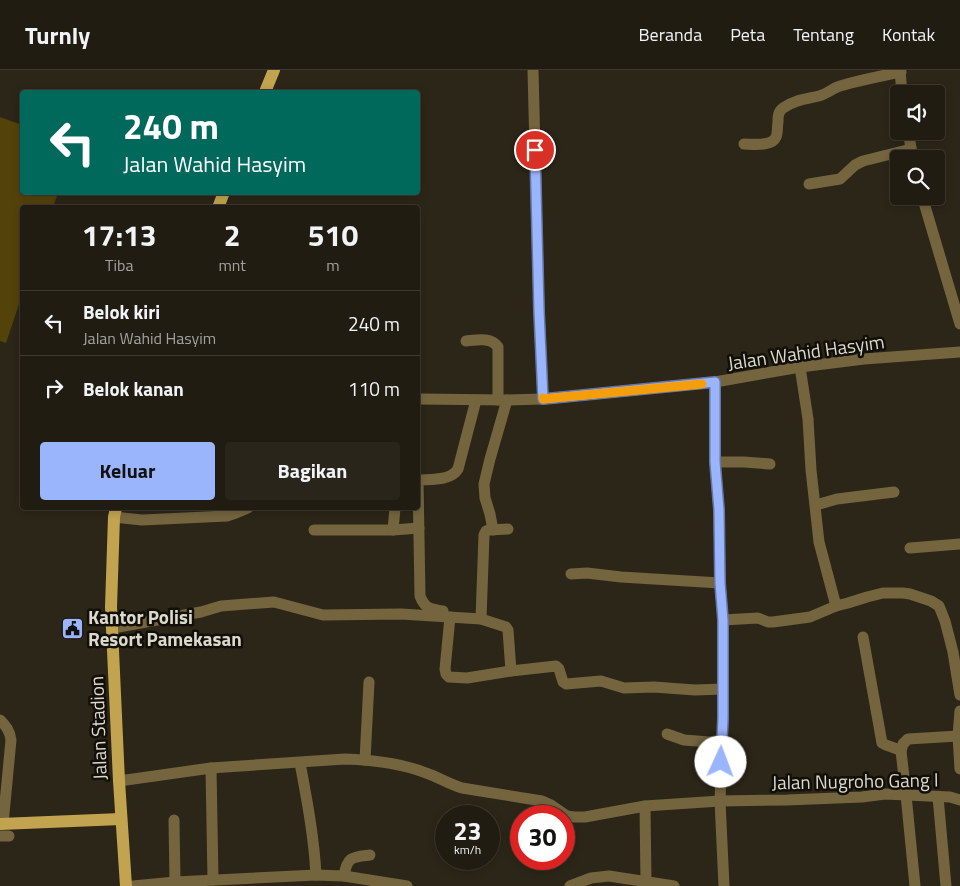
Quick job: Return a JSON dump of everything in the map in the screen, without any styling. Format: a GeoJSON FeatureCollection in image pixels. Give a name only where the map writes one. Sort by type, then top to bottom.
{"type":"FeatureCollection","features":[{"type":"Feature","properties":{"kind":"main road"},"geometry":{"type":"LineString","coordinates":[[266,90],[274,70]]}},
{"type":"Feature","properties":{"kind":"main road","name":"Jalan Stadion"},"geometry":{"type":"LineString","coordinates":[[115,512],[111,607],[126,886]]}},
{"type":"Feature","properties":{"kind":"main road"},"geometry":{"type":"LineString","coordinates":[[8,828],[122,819]]}},
{"type":"Feature","properties":{"kind":"street"},"geometry":{"type":"LineString","coordinates":[[533,70],[543,399]]}},
{"type":"Feature","properties":{"kind":"street"},"geometry":{"type":"LineString","coordinates":[[744,144],[769,143],[774,140],[777,134],[778,113],[792,103],[805,98],[821,96],[837,87],[900,71],[901,85]]}},
{"type":"Feature","properties":{"kind":"street"},"geometry":{"type":"LineString","coordinates":[[810,184],[840,179],[855,164],[863,161],[890,157]]}},
{"type":"Feature","properties":{"kind":"street"},"geometry":{"type":"LineString","coordinates":[[925,205],[960,324]]}},
{"type":"Feature","properties":{"kind":"street"},"geometry":{"type":"LineString","coordinates":[[466,341],[488,340],[498,347],[503,400],[484,484],[493,530]]}},
{"type":"Feature","properties":{"kind":"street","name":"Jalan Wahid Hasyim"},"geometry":{"type":"LineString","coordinates":[[420,400],[543,399],[715,382],[800,367],[864,359],[960,352]]}},
{"type":"Feature","properties":{"kind":"street"},"geometry":{"type":"LineString","coordinates":[[800,367],[808,419],[811,470],[819,542],[836,606]]}},
{"type":"Feature","properties":{"kind":"street"},"geometry":{"type":"LineString","coordinates":[[715,382],[715,462],[719,510],[720,583],[723,620],[723,718],[720,801],[724,886]]}},
{"type":"Feature","properties":{"kind":"street"},"geometry":{"type":"LineString","coordinates":[[420,480],[449,477],[455,474],[458,469],[476,400]]}},
{"type":"Feature","properties":{"kind":"street"},"geometry":{"type":"LineString","coordinates":[[715,462],[770,464]]}},
{"type":"Feature","properties":{"kind":"street"},"geometry":{"type":"LineString","coordinates":[[816,505],[837,499],[894,492]]}},
{"type":"Feature","properties":{"kind":"street"},"geometry":{"type":"LineString","coordinates":[[115,512],[142,520],[227,516],[243,510]]}},
{"type":"Feature","properties":{"kind":"street"},"geometry":{"type":"LineString","coordinates":[[393,530],[394,510]]}},
{"type":"Feature","properties":{"kind":"street"},"geometry":{"type":"LineString","coordinates":[[419,510],[420,596],[422,602],[426,607],[445,612],[477,616],[506,627],[508,630],[512,671]]}},
{"type":"Feature","properties":{"kind":"street"},"geometry":{"type":"LineString","coordinates":[[314,530],[393,530],[419,528]]}},
{"type":"Feature","properties":{"kind":"street"},"geometry":{"type":"LineString","coordinates":[[477,616],[484,534],[486,531],[508,529]]}},
{"type":"Feature","properties":{"kind":"street"},"geometry":{"type":"LineString","coordinates":[[910,548],[960,544]]}},
{"type":"Feature","properties":{"kind":"street"},"geometry":{"type":"LineString","coordinates":[[571,574],[587,573],[620,578],[720,583]]}},
{"type":"Feature","properties":{"kind":"street"},"geometry":{"type":"LineString","coordinates":[[723,620],[758,618],[773,622],[810,617],[866,596],[883,593],[910,594],[931,601],[939,606],[956,652],[960,696]]}},
{"type":"Feature","properties":{"kind":"street"},"geometry":{"type":"LineString","coordinates":[[112,628],[201,612],[221,606],[274,602],[323,615],[401,614],[450,617],[477,616]]}},
{"type":"Feature","properties":{"kind":"street"},"geometry":{"type":"LineString","coordinates":[[450,617],[445,669],[449,677],[467,678],[556,666],[559,669],[563,682],[566,684],[600,680],[624,688],[723,689]]}},
{"type":"Feature","properties":{"kind":"street"},"geometry":{"type":"LineString","coordinates":[[863,638],[882,743],[901,751]]}},
{"type":"Feature","properties":{"kind":"street"},"geometry":{"type":"LineString","coordinates":[[365,760],[369,682]]}},
{"type":"Feature","properties":{"kind":"street"},"geometry":{"type":"LineString","coordinates":[[960,711],[958,736],[960,769]]}},
{"type":"Feature","properties":{"kind":"street"},"geometry":{"type":"LineString","coordinates":[[0,720],[7,728],[11,740],[8,828]]}},
{"type":"Feature","properties":{"kind":"street"},"geometry":{"type":"LineString","coordinates":[[667,734],[684,740],[722,743]]}},
{"type":"Feature","properties":{"kind":"street"},"geometry":{"type":"LineString","coordinates":[[915,886],[901,751],[903,744],[908,739],[958,736]]}},
{"type":"Feature","properties":{"kind":"street","name":"Jalan Nugroho Gang I"},"geometry":{"type":"LineString","coordinates":[[119,781],[211,768],[345,759],[377,761],[415,769],[462,788],[542,801],[551,804],[567,816],[574,817],[585,817],[646,806],[720,801],[824,799],[885,794],[950,797],[960,800]]}},
{"type":"Feature","properties":{"kind":"street"},"geometry":{"type":"LineString","coordinates":[[300,763],[310,819],[316,875]]}},
{"type":"Feature","properties":{"kind":"street"},"geometry":{"type":"LineString","coordinates":[[211,768],[213,880]]}},
{"type":"Feature","properties":{"kind":"street"},"geometry":{"type":"LineString","coordinates":[[938,797],[946,886]]}},
{"type":"Feature","properties":{"kind":"street"},"geometry":{"type":"LineString","coordinates":[[646,806],[646,882]]}},
{"type":"Feature","properties":{"kind":"street"},"geometry":{"type":"LineString","coordinates":[[174,820],[175,882]]}},
{"type":"Feature","properties":{"kind":"street"},"geometry":{"type":"LineString","coordinates":[[344,876],[348,861],[353,857],[370,855]]}},
{"type":"Feature","properties":{"kind":"street"},"geometry":{"type":"LineString","coordinates":[[133,886],[316,875],[344,876],[407,886]]}},
{"type":"Feature","properties":{"kind":"street"},"geometry":{"type":"LineString","coordinates":[[570,886],[591,878],[609,876],[617,881],[646,882],[674,886]]}},
{"type":"Feature","properties":{"kind":"shaded area"},"geometry":{"type":"Polygon","coordinates":[[[0,117],[20,124],[20,195],[57,195],[54,205],[20,205],[20,301],[6,343],[0,341],[0,117]]]}},
{"type":"Feature","properties":{"kind":"slow traffic"},"geometry":{"type":"LineString","coordinates":[[543,398],[702,384]]}},
{"type":"Feature","properties":{"kind":"place","name":"Kantor Polisi Resort Pamekasan"},"geometry":{"type":"Point","coordinates":[72,628]}},
{"type":"Feature","properties":{"kind":"route"},"geometry":{"type":"LineString","coordinates":[[535,150],[543,399],[715,382],[715,462],[719,510],[720,583],[723,620],[721,762]]}}]}
